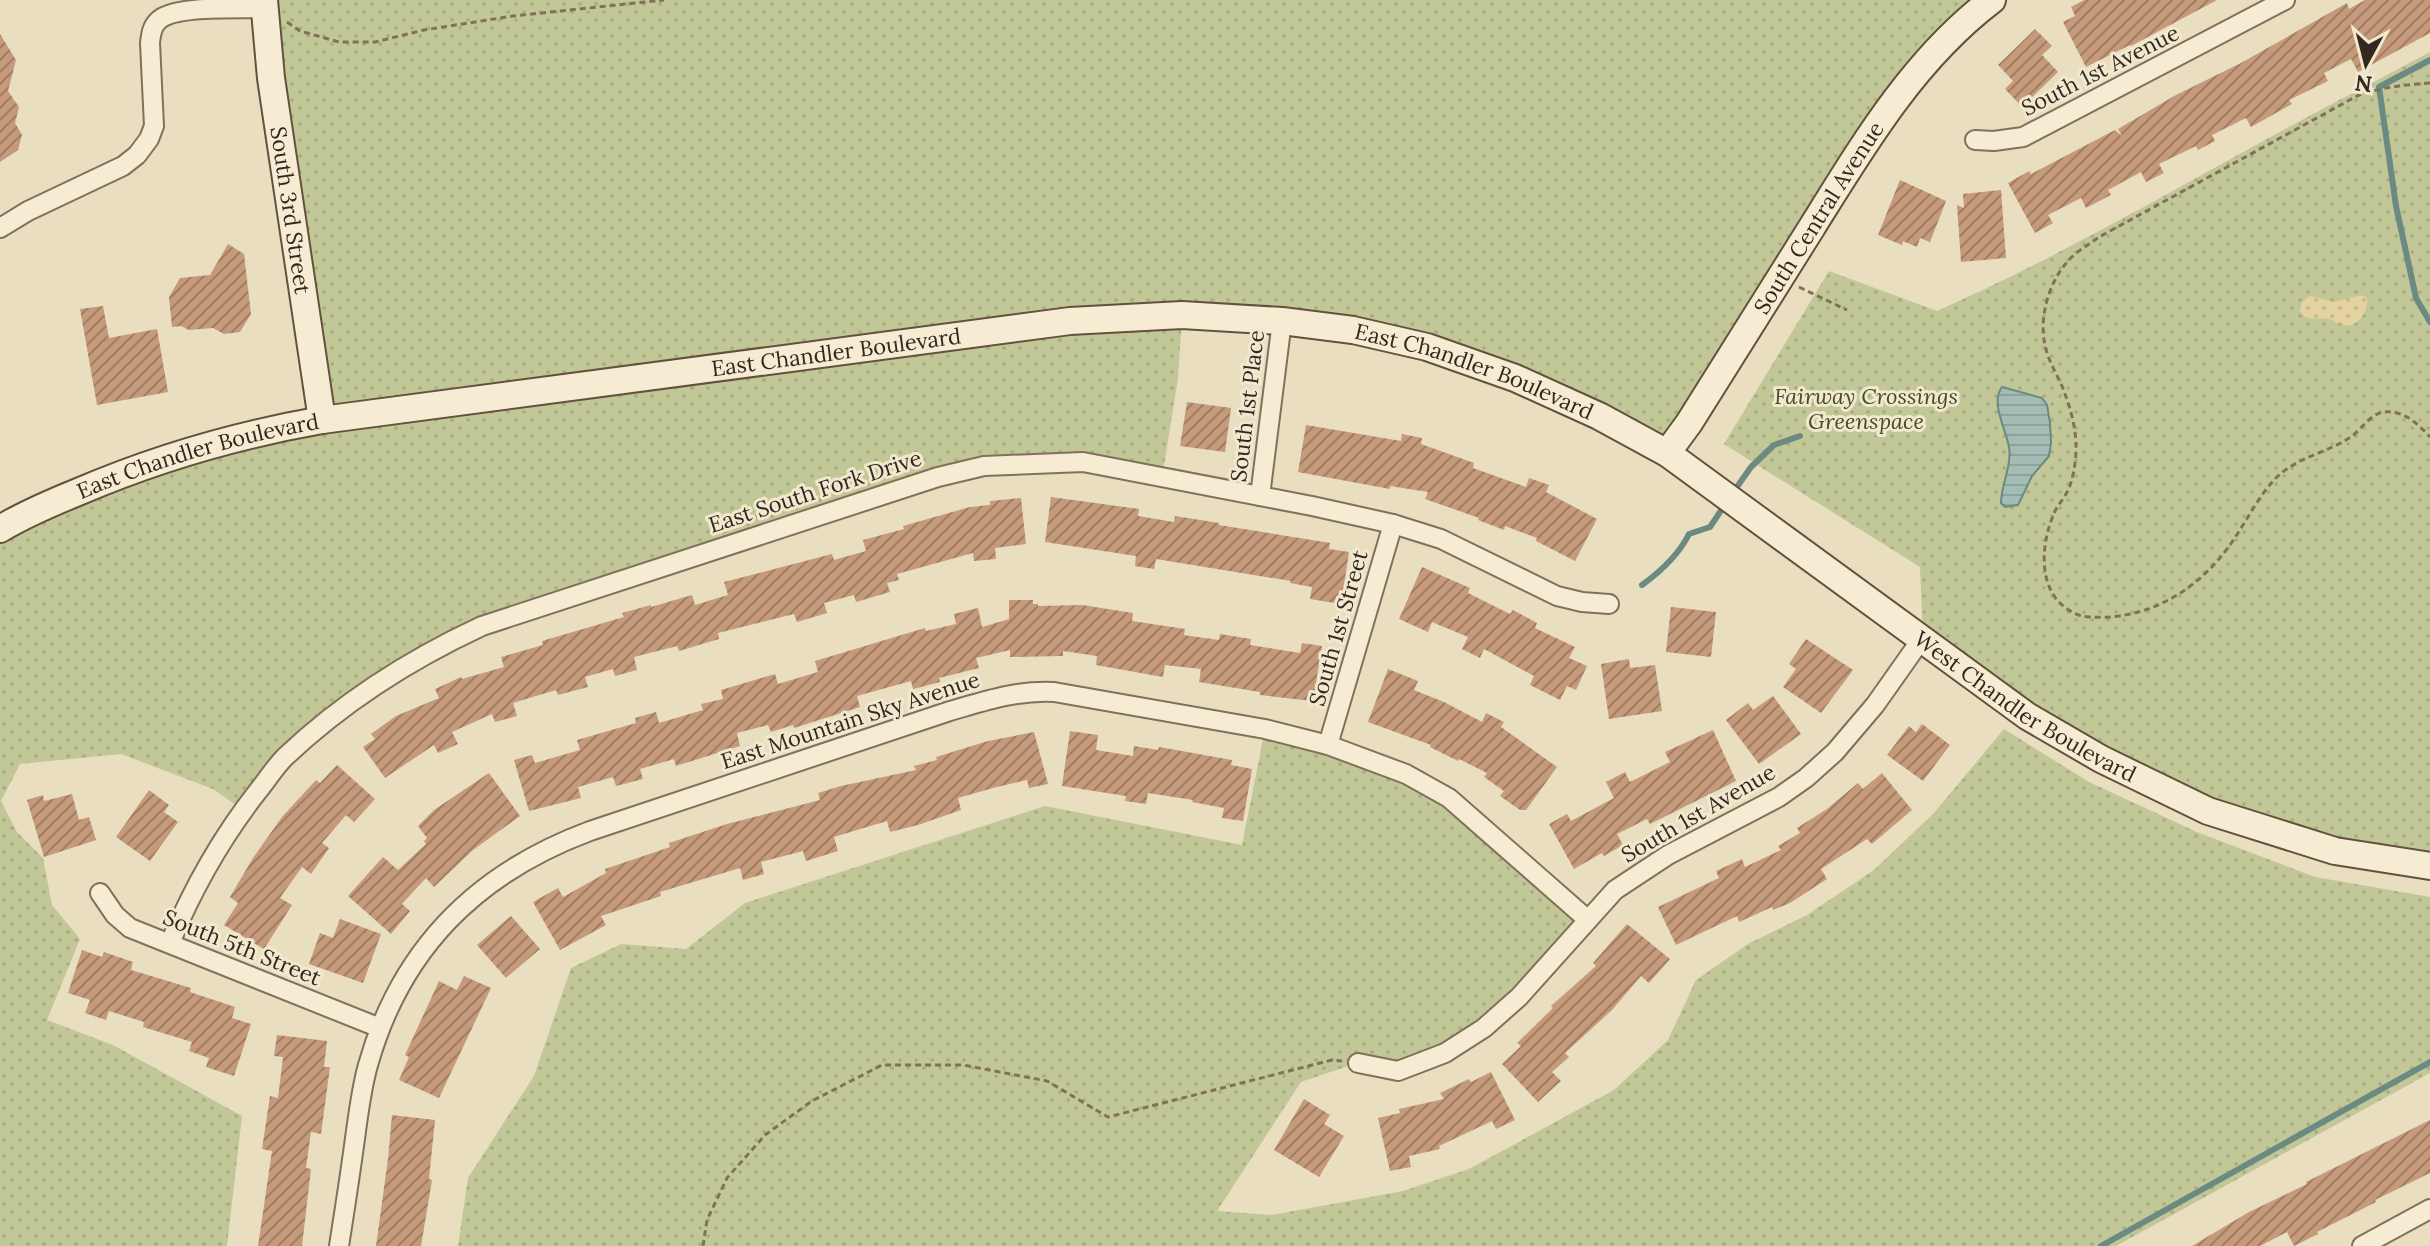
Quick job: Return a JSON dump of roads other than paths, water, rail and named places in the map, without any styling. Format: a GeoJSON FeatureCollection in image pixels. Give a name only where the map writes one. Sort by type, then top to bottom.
{"type":"FeatureCollection","features":[{"type":"Feature","properties":{"kind":"main road","name":"South Central Avenue"},"geometry":{"type":"LineString","coordinates":[[1667,453],[1689,423],[1865,142],[1908,84],[1943,44],[1992,0]]}},
{"type":"Feature","properties":{"kind":"main road","name":"South 3rd Street"},"geometry":{"type":"LineString","coordinates":[[264,4],[271,78],[322,420]]}},
{"type":"Feature","properties":{"kind":"main road","name":"East Chandler Boulevard"},"geometry":{"type":"LineString","coordinates":[[0,529],[109,478],[192,449],[280,427],[1070,321],[1182,315],[1282,321],[1353,330],[1427,347],[1501,372],[1599,416],[1667,453]]}},
{"type":"Feature","properties":{"kind":"main road","name":"West Chandler Boulevard"},"geometry":{"type":"LineString","coordinates":[[1667,453],[1923,637],[2027,716],[2101,759],[2208,811],[2335,851],[2430,866]]}},
{"type":"Feature","properties":{"kind":"street","name":"South 1st Avenue"},"geometry":{"type":"LineString","coordinates":[[1975,140],[2023,137],[2285,0]]}},
{"type":"Feature","properties":{"kind":"street"},"geometry":{"type":"LineString","coordinates":[[0,228],[28,211],[123,166],[137,155],[154,126],[150,43],[158,20],[175,11],[264,4]]}},
{"type":"Feature","properties":{"kind":"street","name":"South 1st Place"},"geometry":{"type":"LineString","coordinates":[[1260,496],[1282,321]]}},
{"type":"Feature","properties":{"kind":"street","name":"East South Fork Drive"},"geometry":{"type":"LineString","coordinates":[[170,943],[189,896],[213,854],[283,759],[387,677],[437,647],[482,626],[938,477],[984,466],[1083,462],[1393,524],[1441,539],[1557,596],[1609,604]]}},
{"type":"Feature","properties":{"kind":"street","name":"South 1st Street"},"geometry":{"type":"LineString","coordinates":[[1328,745],[1393,524]]}},
{"type":"Feature","properties":{"kind":"street","name":"South 1st Avenue"},"geometry":{"type":"LineString","coordinates":[[1358,1063],[1398,1071],[1445,1053],[1484,1028],[1519,997],[1615,890],[1644,869],[1694,840],[1745,816],[1806,778],[1854,732],[1923,637]]}},
{"type":"Feature","properties":{"kind":"street","name":"East Mountain Sky Avenue"},"geometry":{"type":"LineString","coordinates":[[339,1246],[367,1068],[380,1028],[417,956],[463,905],[493,881],[551,846],[1008,694],[1031,690],[1054,692],[1265,729],[1328,745],[1406,774],[1449,798],[1588,920]]}},
{"type":"Feature","properties":{"kind":"street","name":"South 5th Street"},"geometry":{"type":"LineString","coordinates":[[100,893],[115,915],[130,928],[380,1028]]}},
{"type":"Feature","properties":{"kind":"street"},"geometry":{"type":"LineString","coordinates":[[2362,1246],[2430,1209]]}},
{"type":"Feature","properties":{"kind":"water"},"geometry":{"type":"Polygon","coordinates":[[[2002,387],[2042,398],[2047,405],[2051,443],[2049,456],[2032,476],[2018,505],[2005,507],[2001,496],[2010,454],[1998,408],[2002,387]]]}},
{"type":"Feature","properties":{"kind":"waterway"},"geometry":{"type":"LineString","coordinates":[[2430,60],[2379,87],[2396,206],[2416,298],[2430,322]]}},
{"type":"Feature","properties":{"kind":"waterway"},"geometry":{"type":"LineString","coordinates":[[1732,494],[1751,467],[1774,445],[1800,436]]}},
{"type":"Feature","properties":{"kind":"waterway"},"geometry":{"type":"LineString","coordinates":[[1642,585],[1680,549],[1689,534],[1710,527],[1726,503]]}},
{"type":"Feature","properties":{"kind":"waterway"},"geometry":{"type":"LineString","coordinates":[[2101,1246],[2430,1062]]}},
{"type":"Feature","properties":{"kind":"park label","name":"Fairway Crossings Greenspace"},"geometry":{"type":"Point","coordinates":[1866,408]}}]}
